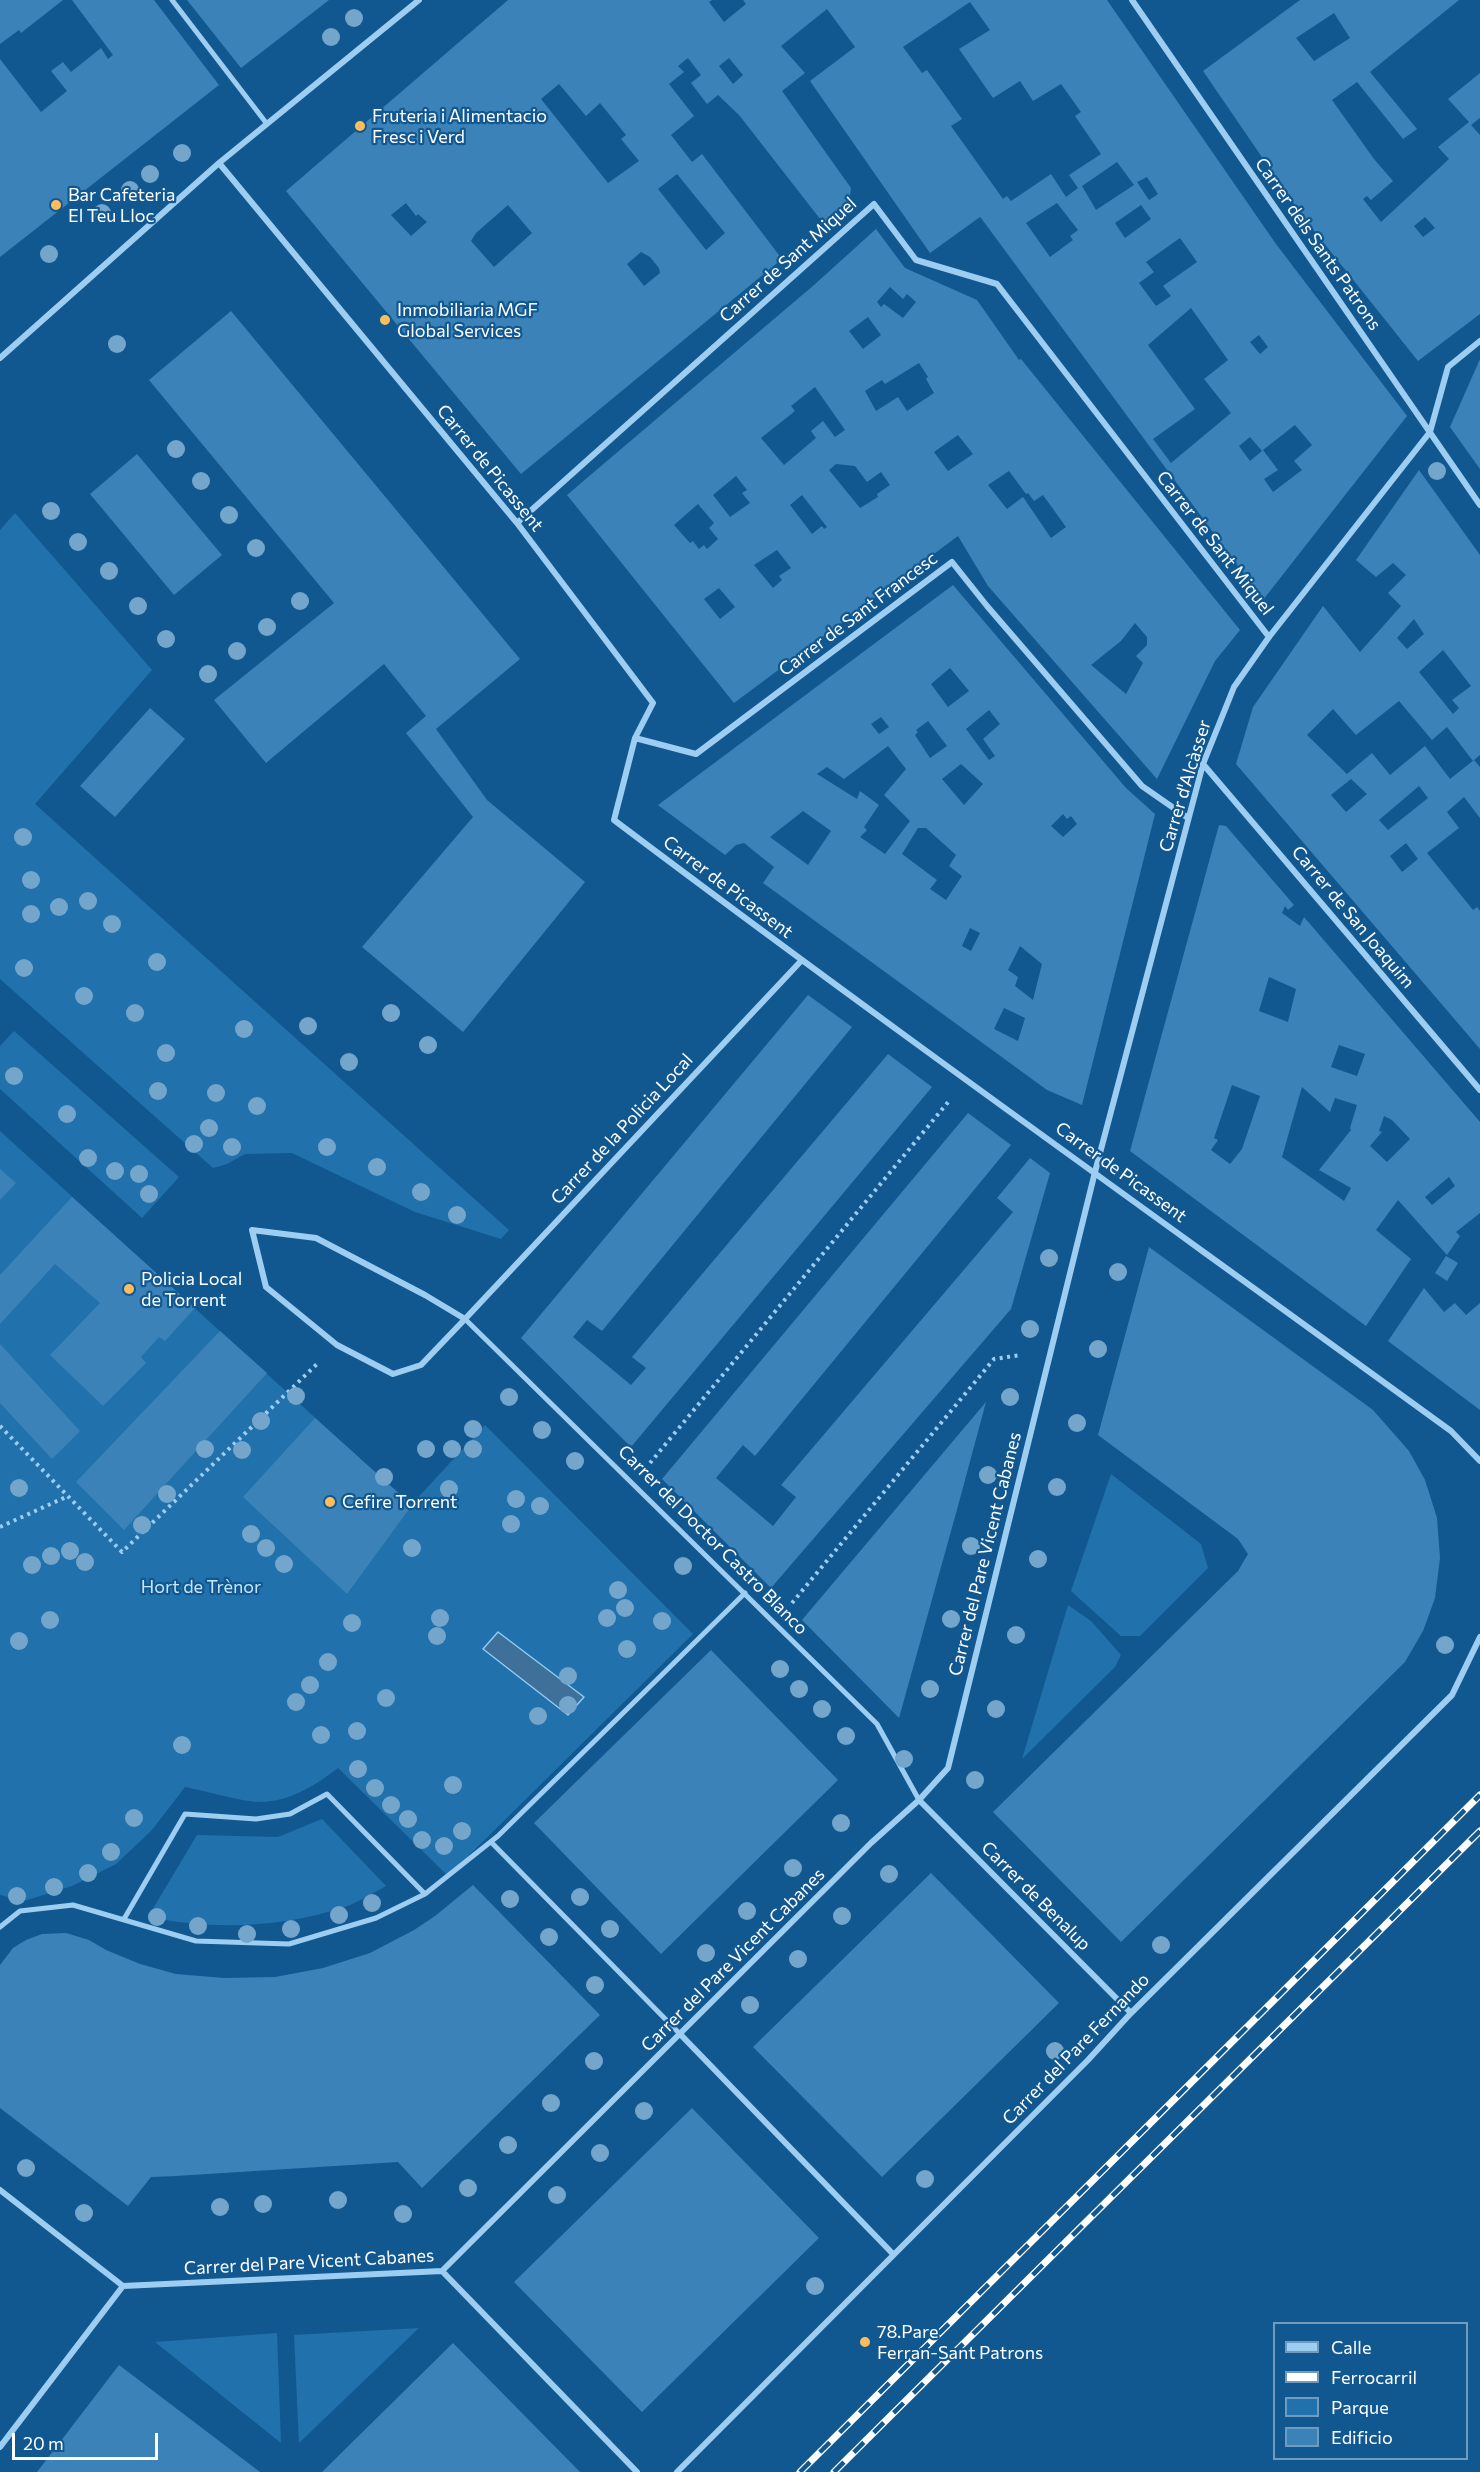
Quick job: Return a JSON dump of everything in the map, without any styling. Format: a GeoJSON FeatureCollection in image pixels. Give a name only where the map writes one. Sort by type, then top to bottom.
{"type":"FeatureCollection","features":[{"type":"Feature","properties":{"kind":"street"},"geometry":{"type":"LineString","coordinates":[[172,0],[267,124]]}},
{"type":"Feature","properties":{"kind":"street"},"geometry":{"type":"LineString","coordinates":[[0,358],[219,163],[419,0]]}},
{"type":"Feature","properties":{"kind":"street","name":"Carrer dels Sants Patrons"},"geometry":{"type":"LineString","coordinates":[[1132,0],[1480,504]]}},
{"type":"Feature","properties":{"kind":"street","name":"Carrer de Picassent"},"geometry":{"type":"LineString","coordinates":[[219,163],[517,523],[653,703],[635,738],[614,820],[801,961],[1451,1431],[1480,1461]]}},
{"type":"Feature","properties":{"kind":"street","name":"Carrer de Sant Miquel"},"geometry":{"type":"LineString","coordinates":[[517,523],[874,204],[916,260],[997,284],[1269,637]]}},
{"type":"Feature","properties":{"kind":"street","name":"Carrer d'Alcàsser"},"geometry":{"type":"LineString","coordinates":[[1095,1172],[1203,764],[1234,687],[1269,637],[1430,432],[1448,367],[1480,341]]}},
{"type":"Feature","properties":{"kind":"street","name":"Carrer de Sant Francesc"},"geometry":{"type":"LineString","coordinates":[[635,738],[696,754],[952,562],[1142,786],[1188,818]]}},
{"type":"Feature","properties":{"kind":"street","name":"Carrer de San Joaquim"},"geometry":{"type":"LineString","coordinates":[[1203,764],[1480,1090]]}},
{"type":"Feature","properties":{"kind":"street","name":"Carrer de la Policia Local"},"geometry":{"type":"LineString","coordinates":[[465,1319],[425,1295],[316,1238],[252,1230],[266,1287],[337,1345],[393,1374],[421,1365],[465,1319],[801,961]]}},
{"type":"Feature","properties":{"kind":"street","name":"Carrer del Pare Vicent Cabanes"},"geometry":{"type":"LineString","coordinates":[[123,2286],[442,2271],[872,1843],[919,1800],[948,1768],[1095,1172]]}},
{"type":"Feature","properties":{"kind":"street","name":"Carrer del Doctor Castro Blanco"},"geometry":{"type":"LineString","coordinates":[[465,1319],[634,1482],[877,1725],[919,1800]]}},
{"type":"Feature","properties":{"kind":"street"},"geometry":{"type":"LineString","coordinates":[[0,1927],[20,1911],[73,1905],[196,1941],[289,1944],[376,1918],[425,1894],[491,1842],[745,1593]]}},
{"type":"Feature","properties":{"kind":"street","name":"Carrer del Pare Fernando"},"geometry":{"type":"LineString","coordinates":[[677,2472],[1089,2060],[1131,2013],[1452,1695],[1480,1637]]}},
{"type":"Feature","properties":{"kind":"street"},"geometry":{"type":"LineString","coordinates":[[124,1919],[185,1814],[256,1819],[290,1814],[327,1794],[425,1894]]}},
{"type":"Feature","properties":{"kind":"street","name":"Carrer de Benalup"},"geometry":{"type":"LineString","coordinates":[[919,1800],[1131,2013]]}},
{"type":"Feature","properties":{"kind":"street"},"geometry":{"type":"LineString","coordinates":[[491,1842],[894,2254]]}},
{"type":"Feature","properties":{"kind":"street"},"geometry":{"type":"LineString","coordinates":[[0,2190],[123,2286],[0,2447]]}},
{"type":"Feature","properties":{"kind":"street"},"geometry":{"type":"LineString","coordinates":[[442,2271],[637,2472]]}},
{"type":"Feature","properties":{"kind":"path"},"geometry":{"type":"LineString","coordinates":[[634,1482],[967,1080]]}},
{"type":"Feature","properties":{"kind":"path"},"geometry":{"type":"LineString","coordinates":[[0,1426],[66,1497],[122,1552],[337,1345]]}},
{"type":"Feature","properties":{"kind":"path"},"geometry":{"type":"LineString","coordinates":[[775,1623],[994,1359],[1051,1351]]}},
{"type":"Feature","properties":{"kind":"path"},"geometry":{"type":"LineString","coordinates":[[0,1527],[66,1497]]}},
{"type":"Feature","properties":{"kind":"green space"},"geometry":{"type":"Polygon","coordinates":[[[15,513],[152,670],[35,804],[509,1230],[501,1239],[415,1212],[292,1153],[245,1154],[227,1164],[213,1168],[0,979],[0,530],[15,513]]]}},
{"type":"Feature","properties":{"kind":"green space"},"geometry":{"type":"Polygon","coordinates":[[[14,1031],[179,1177],[142,1218],[0,1089],[0,1046],[14,1031]]]}},
{"type":"Feature","properties":{"kind":"green space","name":"Hort de Trènor"},"geometry":{"type":"Polygon","coordinates":[[[0,1131],[411,1505],[485,1425],[693,1634],[448,1876],[338,1768],[307,1789],[274,1801],[249,1801],[185,1787],[152,1830],[116,1864],[72,1886],[24,1901],[0,1895],[0,1131]]]}},
{"type":"Feature","properties":{"kind":"green space"},"geometry":{"type":"Polygon","coordinates":[[[1111,1474],[1201,1544],[1208,1568],[1140,1636],[1121,1636],[1071,1591],[1111,1474]]]}},
{"type":"Feature","properties":{"kind":"green space"},"geometry":{"type":"Polygon","coordinates":[[[1068,1605],[1091,1621],[1121,1655],[1115,1667],[1022,1759],[1068,1605]]]}},
{"type":"Feature","properties":{"kind":"green space"},"geometry":{"type":"Polygon","coordinates":[[[322,1819],[386,1886],[345,1907],[272,1923],[197,1924],[148,1917],[197,1835],[278,1837],[322,1819]]]}},
{"type":"Feature","properties":{"kind":"green space"},"geometry":{"type":"Polygon","coordinates":[[[419,2328],[299,2443],[294,2335],[419,2328]]]}},
{"type":"Feature","properties":{"kind":"green space"},"geometry":{"type":"Polygon","coordinates":[[[277,2333],[281,2443],[155,2342],[277,2333]]]}},
{"type":"Feature","properties":{"kind":"shaded area"},"geometry":{"type":"Polygon","coordinates":[[[498,1632],[584,1697],[568,1715],[483,1649],[498,1632]]]}},
{"type":"Feature","properties":{"kind":"building"},"geometry":{"type":"Polygon","coordinates":[[[0,0],[63,0],[21,33],[19,30],[0,44],[0,0]]]}},
{"type":"Feature","properties":{"kind":"building"},"geometry":{"type":"Polygon","coordinates":[[[72,0],[154,0],[219,85],[0,257],[0,59],[41,112],[67,91],[51,71],[63,62],[71,72],[101,48],[108,59],[113,55],[72,0]]]}},
{"type":"Feature","properties":{"kind":"building"},"geometry":{"type":"Polygon","coordinates":[[[187,0],[329,0],[241,68],[187,0]]]}},
{"type":"Feature","properties":{"kind":"building"},"geometry":{"type":"Polygon","coordinates":[[[508,0],[712,0],[709,2],[724,22],[746,4],[743,0],[1107,0],[1276,244],[1407,416],[1263,600],[981,218],[930,253],[810,81],[855,47],[827,9],[781,46],[805,73],[782,91],[851,188],[849,203],[824,224],[739,115],[718,95],[707,104],[691,83],[701,75],[688,58],[678,66],[684,72],[669,84],[694,116],[671,135],[692,162],[702,154],[782,259],[521,474],[286,191],[508,0]],[[970,2],[903,47],[922,73],[927,70],[962,119],[951,126],[1003,199],[1007,196],[1011,201],[1051,174],[1066,197],[1078,188],[1069,175],[1101,154],[1075,116],[1081,112],[1061,84],[1033,101],[1020,81],[993,98],[959,49],[990,30],[970,2]],[[729,58],[719,66],[733,84],[743,75],[729,58]],[[559,84],[541,99],[608,183],[639,161],[621,139],[626,135],[600,103],[586,116],[559,84]],[[1117,162],[1082,186],[1096,210],[1134,185],[1117,162]],[[677,174],[658,189],[706,250],[725,233],[677,174]],[[1147,177],[1137,182],[1149,200],[1158,194],[1147,177]],[[406,203],[391,215],[411,236],[427,222],[418,214],[416,216],[406,203]],[[1057,203],[1026,223],[1050,257],[1073,240],[1070,236],[1078,230],[1057,203]],[[508,205],[476,233],[471,241],[494,267],[532,233],[508,205]],[[1141,205],[1115,223],[1125,238],[1151,219],[1141,205]],[[1180,238],[1146,262],[1154,272],[1139,283],[1156,306],[1171,296],[1163,286],[1197,262],[1180,238]],[[641,252],[627,264],[644,286],[660,273],[659,268],[650,257],[641,252]],[[1191,308],[1148,345],[1195,409],[1153,439],[1171,463],[1231,413],[1204,379],[1228,360],[1191,308]],[[1259,335],[1250,342],[1260,354],[1268,347],[1259,335]],[[1295,425],[1263,450],[1278,470],[1264,479],[1273,492],[1302,470],[1294,461],[1312,445],[1295,425]],[[1250,437],[1239,446],[1250,461],[1262,451],[1250,437]]]}},
{"type":"Feature","properties":{"kind":"building"},"geometry":{"type":"Polygon","coordinates":[[[1300,0],[1459,0],[1370,72],[1417,129],[1403,139],[1357,82],[1332,100],[1374,159],[1393,181],[1371,200],[1367,196],[1363,199],[1381,222],[1449,159],[1438,147],[1469,122],[1448,99],[1480,73],[1480,118],[1471,125],[1480,135],[1480,314],[1418,361],[1303,217],[1203,71],[1300,0]],[[1334,13],[1296,38],[1314,61],[1350,38],[1334,13]],[[1425,217],[1414,226],[1423,237],[1435,228],[1425,217]]]}},
{"type":"Feature","properties":{"kind":"building"},"geometry":{"type":"Polygon","coordinates":[[[876,229],[905,268],[977,300],[1019,360],[1021,359],[1240,630],[1215,661],[1157,779],[988,586],[958,536],[734,703],[567,495],[814,285],[876,229]],[[890,287],[877,302],[881,307],[884,304],[903,318],[916,302],[907,294],[903,299],[890,287]],[[868,317],[849,331],[863,349],[881,335],[868,317]],[[919,363],[885,384],[882,380],[865,391],[876,411],[898,397],[907,411],[934,393],[919,363]],[[815,387],[791,406],[795,411],[761,438],[784,465],[816,438],[811,431],[823,421],[835,437],[845,430],[815,387]],[[958,435],[934,452],[948,471],[973,454],[958,435]],[[836,464],[829,470],[860,508],[878,497],[877,494],[890,485],[881,472],[867,482],[855,466],[836,464]],[[1009,471],[988,485],[1007,509],[1023,497],[1051,538],[1066,527],[1043,495],[1034,501],[1009,471]],[[736,476],[713,495],[730,517],[750,503],[742,493],[747,490],[736,476]],[[802,495],[790,505],[812,534],[822,526],[824,529],[827,527],[802,495]],[[698,504],[674,525],[690,543],[693,541],[699,549],[704,545],[707,549],[718,539],[709,528],[714,523],[698,504]],[[777,550],[754,565],[773,588],[782,580],[779,576],[791,568],[777,550]],[[719,588],[704,599],[720,619],[735,607],[719,588]],[[1135,623],[1121,641],[1091,665],[1126,694],[1143,663],[1136,656],[1147,645],[1147,637],[1135,623]]]}},
{"type":"Feature","properties":{"kind":"building"},"geometry":{"type":"Polygon","coordinates":[[[231,311],[520,659],[436,729],[487,800],[585,882],[463,1032],[362,947],[473,817],[406,733],[426,716],[384,664],[266,763],[214,700],[334,603],[149,380],[231,311]]]}},
{"type":"Feature","properties":{"kind":"building"},"geometry":{"type":"Polygon","coordinates":[[[1480,359],[1480,469],[1450,427],[1480,359]]]}},
{"type":"Feature","properties":{"kind":"building"},"geometry":{"type":"Polygon","coordinates":[[[137,454],[222,555],[174,595],[90,494],[137,454]]]}},
{"type":"Feature","properties":{"kind":"building"},"geometry":{"type":"Polygon","coordinates":[[[1419,470],[1480,555],[1480,755],[1474,760],[1480,767],[1480,818],[1464,797],[1447,812],[1459,828],[1427,853],[1473,910],[1477,907],[1480,911],[1480,1049],[1236,764],[1253,707],[1323,606],[1360,652],[1401,606],[1388,593],[1406,575],[1393,563],[1376,577],[1356,560],[1419,470]],[[1414,619],[1397,638],[1407,649],[1424,634],[1414,619]],[[1443,650],[1419,672],[1453,714],[1459,708],[1452,700],[1471,686],[1443,650]],[[1399,701],[1356,735],[1333,709],[1307,735],[1347,774],[1372,753],[1390,775],[1425,746],[1450,779],[1473,761],[1447,727],[1432,740],[1399,701]],[[1351,779],[1331,795],[1346,812],[1367,794],[1351,779]],[[1419,786],[1379,820],[1388,830],[1428,798],[1419,786]],[[1406,843],[1390,856],[1402,872],[1418,859],[1406,843]]]}},
{"type":"Feature","properties":{"kind":"building"},"geometry":{"type":"Polygon","coordinates":[[[953,585],[1126,788],[1155,814],[1082,1105],[1047,1090],[763,883],[774,867],[744,843],[736,845],[725,855],[658,805],[953,585]],[[950,668],[931,684],[948,707],[969,691],[950,668]],[[989,710],[966,729],[989,760],[995,756],[983,739],[1000,724],[989,710]],[[881,717],[871,724],[879,734],[889,727],[881,717]],[[928,721],[916,730],[918,732],[915,735],[930,758],[947,746],[928,721]],[[888,746],[844,779],[827,767],[817,774],[857,799],[860,791],[879,805],[864,827],[867,830],[860,837],[885,854],[910,821],[884,795],[906,769],[888,746]],[[961,764],[942,779],[964,805],[983,784],[961,764]],[[803,811],[770,837],[808,865],[831,831],[803,811]],[[1063,814],[1051,826],[1063,837],[1077,824],[1071,816],[1067,819],[1063,814]],[[918,828],[902,854],[937,880],[930,889],[946,900],[962,876],[949,866],[956,855],[926,828],[918,828]],[[970,928],[962,946],[971,951],[980,933],[970,928]],[[1020,946],[1008,970],[1018,977],[1015,986],[1033,1000],[1042,964],[1020,946]],[[1004,1008],[994,1029],[1018,1041],[1025,1018],[1004,1008]]]}},
{"type":"Feature","properties":{"kind":"building"},"geometry":{"type":"Polygon","coordinates":[[[150,708],[185,739],[115,817],[80,786],[150,708]]]}},
{"type":"Feature","properties":{"kind":"building"},"geometry":{"type":"Polygon","coordinates":[[[1219,825],[1226,826],[1294,905],[1288,910],[1285,906],[1282,913],[1300,926],[1304,917],[1480,1122],[1480,1213],[1456,1232],[1460,1236],[1447,1255],[1398,1200],[1376,1230],[1411,1259],[1366,1326],[1130,1151],[1219,825]],[[1269,977],[1259,1011],[1288,1022],[1296,989],[1269,977]],[[1339,1045],[1331,1067],[1357,1076],[1365,1054],[1339,1045]],[[1232,1085],[1214,1138],[1218,1140],[1211,1150],[1230,1164],[1242,1149],[1260,1096],[1232,1085]],[[1302,1087],[1282,1157],[1344,1201],[1351,1188],[1319,1170],[1351,1130],[1357,1105],[1335,1098],[1330,1112],[1302,1087]],[[1384,1116],[1379,1131],[1382,1132],[1370,1146],[1387,1162],[1410,1139],[1392,1120],[1384,1116]],[[1449,1177],[1425,1197],[1432,1205],[1455,1186],[1449,1177]]]}},
{"type":"Feature","properties":{"kind":"building"},"geometry":{"type":"Polygon","coordinates":[[[808,995],[852,1027],[602,1331],[587,1320],[573,1337],[631,1385],[646,1368],[632,1357],[888,1054],[932,1087],[631,1447],[521,1338],[808,995]]]}},
{"type":"Feature","properties":{"kind":"building"},"geometry":{"type":"Polygon","coordinates":[[[968,1113],[1011,1145],[755,1456],[743,1445],[716,1478],[773,1526],[796,1497],[781,1485],[1013,1212],[997,1198],[1030,1158],[1050,1173],[1011,1309],[771,1588],[662,1479],[968,1113]]]}},
{"type":"Feature","properties":{"kind":"building"},"geometry":{"type":"Polygon","coordinates":[[[0,1169],[16,1183],[0,1200],[0,1169]]]}},
{"type":"Feature","properties":{"kind":"building","name":"Policia Local de Torrent"},"geometry":{"type":"Polygon","coordinates":[[[72,1197],[195,1308],[165,1341],[159,1337],[141,1357],[146,1363],[103,1406],[50,1355],[100,1303],[55,1264],[0,1324],[0,1275],[72,1197]]]}},
{"type":"Feature","properties":{"kind":"building"},"geometry":{"type":"Polygon","coordinates":[[[1149,1247],[1373,1410],[1409,1451],[1425,1480],[1437,1518],[1440,1558],[1435,1598],[1423,1631],[1405,1662],[1121,1942],[993,1812],[1238,1571],[1248,1554],[1238,1539],[1098,1435],[1149,1247]]]}},
{"type":"Feature","properties":{"kind":"building"},"geometry":{"type":"Polygon","coordinates":[[[1446,1256],[1458,1263],[1447,1281],[1435,1273],[1446,1256]]]}},
{"type":"Feature","properties":{"kind":"building"},"geometry":{"type":"Polygon","coordinates":[[[1424,1288],[1444,1312],[1455,1303],[1466,1315],[1480,1303],[1480,1410],[1388,1341],[1424,1288]]]}},
{"type":"Feature","properties":{"kind":"building"},"geometry":{"type":"Polygon","coordinates":[[[220,1331],[267,1373],[124,1530],[76,1482],[220,1331]]]}},
{"type":"Feature","properties":{"kind":"building"},"geometry":{"type":"Polygon","coordinates":[[[0,1344],[80,1431],[52,1459],[0,1403],[0,1344]]]}},
{"type":"Feature","properties":{"kind":"building"},"geometry":{"type":"Polygon","coordinates":[[[986,1402],[958,1506],[899,1718],[802,1620],[986,1402]]]}},
{"type":"Feature","properties":{"kind":"building"},"geometry":{"type":"Polygon","coordinates":[[[315,1418],[412,1505],[347,1594],[243,1497],[315,1418]]]}},
{"type":"Feature","properties":{"kind":"building"},"geometry":{"type":"Polygon","coordinates":[[[711,1650],[838,1780],[661,1954],[534,1823],[711,1650]]]}},
{"type":"Feature","properties":{"kind":"building"},"geometry":{"type":"Polygon","coordinates":[[[931,1873],[1059,2003],[882,2177],[753,2047],[931,1873]]]}},
{"type":"Feature","properties":{"kind":"building"},"geometry":{"type":"Polygon","coordinates":[[[473,1885],[600,2015],[422,2188],[398,2162],[151,2177],[128,2206],[0,2108],[0,1965],[13,1948],[26,1940],[42,1934],[66,1933],[89,1940],[106,1950],[140,1964],[176,1974],[224,1978],[275,1977],[323,1968],[370,1953],[414,1930],[473,1885]]]}},
{"type":"Feature","properties":{"kind":"building"},"geometry":{"type":"Polygon","coordinates":[[[692,2108],[819,2238],[642,2412],[514,2282],[692,2108]]]}},
{"type":"Feature","properties":{"kind":"building"},"geometry":{"type":"Polygon","coordinates":[[[453,2343],[580,2472],[322,2472],[453,2343]]]}},
{"type":"Feature","properties":{"kind":"building"},"geometry":{"type":"Polygon","coordinates":[[[119,2365],[260,2472],[37,2472],[119,2365]]]}},
{"type":"Feature","properties":{"kind":"railway"},"geometry":{"type":"LineString","coordinates":[[800,2472],[1480,1795]]}},
{"type":"Feature","properties":{"kind":"railway"},"geometry":{"type":"LineString","coordinates":[[834,2472],[1480,1831]]}},
{"type":"Feature","properties":{"kind":"place","name":"Fruteria i Alimentacio Fresc i Verd"},"geometry":{"type":"Point","coordinates":[360,126]}},
{"type":"Feature","properties":{"kind":"place","name":"Bar Cafeteria El Teu Lloc"},"geometry":{"type":"Point","coordinates":[56,205]}},
{"type":"Feature","properties":{"kind":"place","name":"Inmobiliaria MGF Global Services"},"geometry":{"type":"Point","coordinates":[385,320]}},
{"type":"Feature","properties":{"kind":"place","name":"Policia Local de Torrent"},"geometry":{"type":"Point","coordinates":[129,1289]}},
{"type":"Feature","properties":{"kind":"place","name":"Cefire Torrent"},"geometry":{"type":"Point","coordinates":[330,1502]}},
{"type":"Feature","properties":{"kind":"place","name":"78.Pare Ferran-Sant Patrons"},"geometry":{"type":"Point","coordinates":[865,2342]}}]}
